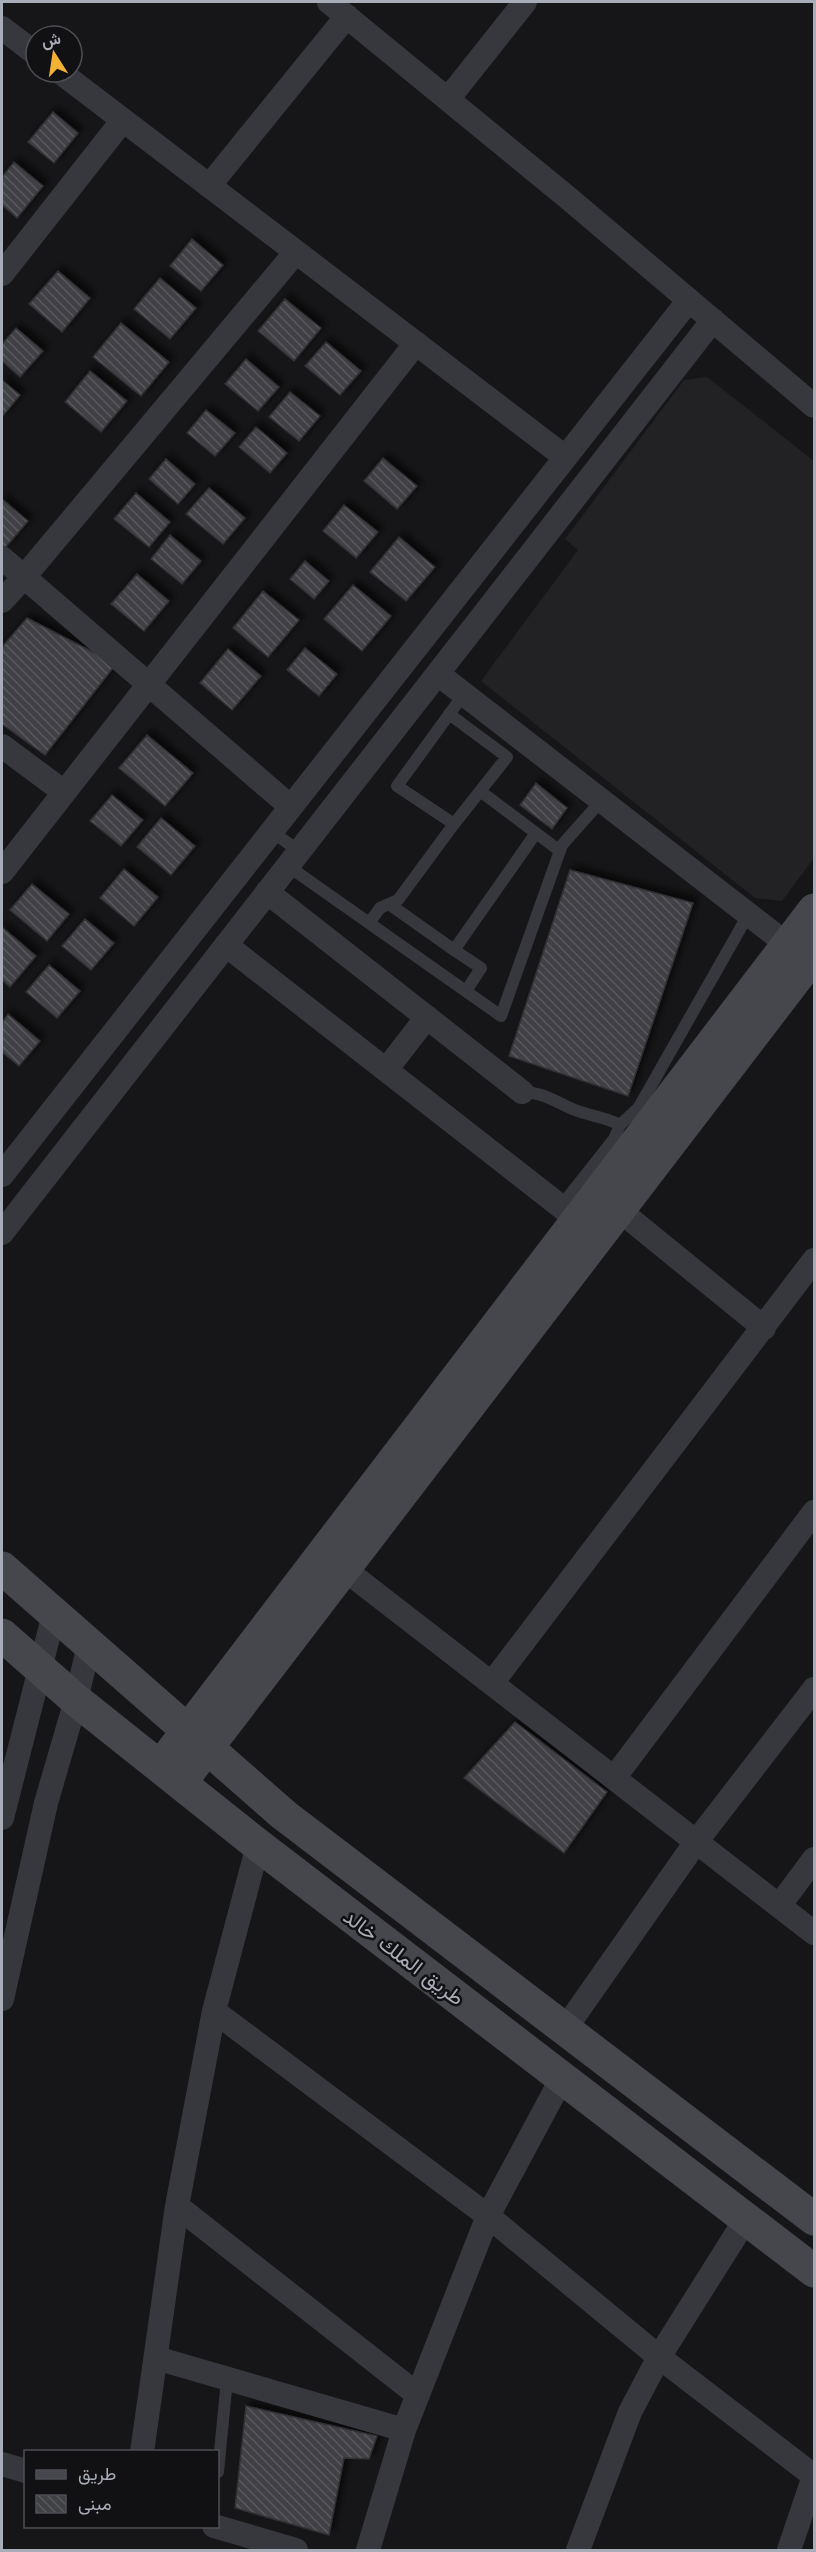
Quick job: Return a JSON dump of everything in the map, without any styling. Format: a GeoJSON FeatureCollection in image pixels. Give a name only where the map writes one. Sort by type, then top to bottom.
{"type":"FeatureCollection","features":[{"type":"Feature","properties":{"kind":"main road"},"geometry":{"type":"LineString","coordinates":[[170,1775],[344,1569],[620,1210],[711,1068],[801,950],[814,910]]}},
{"type":"Feature","properties":{"kind":"main road"},"geometry":{"type":"LineString","coordinates":[[198,1740],[570,1213],[711,1068]]}},
{"type":"Feature","properties":{"kind":"main road"},"geometry":{"type":"LineString","coordinates":[[2,1568],[284,1815],[814,2219]]}},
{"type":"Feature","properties":{"kind":"main road","name":"طريق الملك خالد"},"geometry":{"type":"LineString","coordinates":[[2,1635],[76,1700],[258,1845],[814,2271]]}},
{"type":"Feature","properties":{"kind":"street"},"geometry":{"type":"LineString","coordinates":[[448,99],[525,2]]}},
{"type":"Feature","properties":{"kind":"street"},"geometry":{"type":"LineString","coordinates":[[209,186],[338,9],[713,320],[811,396]]}},
{"type":"Feature","properties":{"kind":"street"},"geometry":{"type":"LineString","coordinates":[[2,28],[24,45]]}},
{"type":"Feature","properties":{"kind":"street"},"geometry":{"type":"LineString","coordinates":[[76,84],[566,457]]}},
{"type":"Feature","properties":{"kind":"street"},"geometry":{"type":"LineString","coordinates":[[2,274],[123,120]]}},
{"type":"Feature","properties":{"kind":"street"},"geometry":{"type":"LineString","coordinates":[[2,601],[296,252]]}},
{"type":"Feature","properties":{"kind":"street"},"geometry":{"type":"LineString","coordinates":[[2,1175],[689,300]]}},
{"type":"Feature","properties":{"kind":"street"},"geometry":{"type":"LineString","coordinates":[[2,1233],[713,320]]}},
{"type":"Feature","properties":{"kind":"street"},"geometry":{"type":"LineString","coordinates":[[2,872],[416,343]]}},
{"type":"Feature","properties":{"kind":"street"},"geometry":{"type":"LineString","coordinates":[[2,558],[291,807]]}},
{"type":"Feature","properties":{"kind":"street"},"geometry":{"type":"LineString","coordinates":[[438,674],[748,915],[801,950]]}},
{"type":"Feature","properties":{"kind":"street"},"geometry":{"type":"LineString","coordinates":[[2,746],[64,792]]}},
{"type":"Feature","properties":{"kind":"street"},"geometry":{"type":"LineString","coordinates":[[267,892],[522,1092]]}},
{"type":"Feature","properties":{"kind":"street"},"geometry":{"type":"LineString","coordinates":[[226,945],[570,1213]]}},
{"type":"Feature","properties":{"kind":"street"},"geometry":{"type":"LineString","coordinates":[[386,1070],[427,1017]]}},
{"type":"Feature","properties":{"kind":"street"},"geometry":{"type":"LineString","coordinates":[[620,1210],[764,1328]]}},
{"type":"Feature","properties":{"kind":"street"},"geometry":{"type":"LineString","coordinates":[[492,1683],[814,1260]]}},
{"type":"Feature","properties":{"kind":"street"},"geometry":{"type":"LineString","coordinates":[[614,1778],[814,1512]]}},
{"type":"Feature","properties":{"kind":"street"},"geometry":{"type":"LineString","coordinates":[[344,1569],[814,1933]]}},
{"type":"Feature","properties":{"kind":"street"},"geometry":{"type":"LineString","coordinates":[[2,1818],[54,1614]]}},
{"type":"Feature","properties":{"kind":"street"},"geometry":{"type":"LineString","coordinates":[[2,1999],[46,1803],[76,1700],[89,1645]]}},
{"type":"Feature","properties":{"kind":"street"},"geometry":{"type":"LineString","coordinates":[[565,2029],[696,1842],[814,1689]]}},
{"type":"Feature","properties":{"kind":"street"},"geometry":{"type":"LineString","coordinates":[[142,2450],[177,2206],[214,2011],[258,1845]]}},
{"type":"Feature","properties":{"kind":"street"},"geometry":{"type":"LineString","coordinates":[[779,1906],[814,1859]]}},
{"type":"Feature","properties":{"kind":"street"},"geometry":{"type":"LineString","coordinates":[[214,2011],[488,2216],[659,2357],[814,2476],[789,2550]]}},
{"type":"Feature","properties":{"kind":"street"},"geometry":{"type":"LineString","coordinates":[[368,2550],[404,2430],[488,2216],[562,2078]]}},
{"type":"Feature","properties":{"kind":"street"},"geometry":{"type":"LineString","coordinates":[[177,2206],[418,2395]]}},
{"type":"Feature","properties":{"kind":"street"},"geometry":{"type":"LineString","coordinates":[[578,2550],[630,2412],[659,2357],[746,2218]]}},
{"type":"Feature","properties":{"kind":"street"},"geometry":{"type":"LineString","coordinates":[[156,2358],[404,2430]]}},
{"type":"Feature","properties":{"kind":"street"},"geometry":{"type":"LineString","coordinates":[[2,2464],[24,2470]]}},
{"type":"Feature","properties":{"kind":"street"},"geometry":{"type":"LineString","coordinates":[[219,2527],[296,2550]]}},
{"type":"Feature","properties":{"kind":"lane"},"geometry":{"type":"LineString","coordinates":[[454,825],[396,786],[464,694]]}},
{"type":"Feature","properties":{"kind":"lane"},"geometry":{"type":"LineString","coordinates":[[369,923],[380,908],[398,900],[507,757],[449,714]]}},
{"type":"Feature","properties":{"kind":"lane"},"geometry":{"type":"LineString","coordinates":[[480,790],[560,851]]}},
{"type":"Feature","properties":{"kind":"lane"},"geometry":{"type":"LineString","coordinates":[[271,831],[293,859],[369,923],[501,1016],[562,845],[602,801]]}},
{"type":"Feature","properties":{"kind":"lane"},"geometry":{"type":"LineString","coordinates":[[454,950],[536,833]]}},
{"type":"Feature","properties":{"kind":"lane"},"geometry":{"type":"LineString","coordinates":[[388,904],[481,968],[466,991]]}},
{"type":"Feature","properties":{"kind":"lane"},"geometry":{"type":"LineString","coordinates":[[570,1213],[620,1125],[639,1107],[748,915]]}},
{"type":"Feature","properties":{"kind":"lane"},"geometry":{"type":"LineString","coordinates":[[522,1092],[538,1092],[577,1110],[609,1119],[620,1125]]}},
{"type":"Feature","properties":{"kind":"lane"},"geometry":{"type":"LineString","coordinates":[[219,2462],[227,2379]]}},
{"type":"Feature","properties":{"kind":"shaded area"},"geometry":{"type":"Polygon","coordinates":[[[707,377],[814,461],[814,858],[782,901],[755,898],[481,681],[578,550],[565,539],[684,380],[707,377]]]}},
{"type":"Feature","properties":{"kind":"building"},"geometry":{"type":"Polygon","coordinates":[[[53,112],[78,133],[54,163],[28,142],[53,112]]]}},
{"type":"Feature","properties":{"kind":"building"},"geometry":{"type":"Polygon","coordinates":[[[14,162],[43,186],[17,218],[2,205],[2,177],[14,162]]]}},
{"type":"Feature","properties":{"kind":"building"},"geometry":{"type":"Polygon","coordinates":[[[192,239],[223,265],[201,291],[170,266],[192,239]]]}},
{"type":"Feature","properties":{"kind":"building"},"geometry":{"type":"Polygon","coordinates":[[[58,271],[90,298],[62,332],[29,304],[58,271]]]}},
{"type":"Feature","properties":{"kind":"building"},"geometry":{"type":"Polygon","coordinates":[[[160,278],[196,308],[170,339],[134,309],[160,278]]]}},
{"type":"Feature","properties":{"kind":"building"},"geometry":{"type":"Polygon","coordinates":[[[285,299],[321,328],[294,361],[258,331],[285,299]]]}},
{"type":"Feature","properties":{"kind":"building"},"geometry":{"type":"Polygon","coordinates":[[[121,323],[169,362],[141,396],[93,357],[121,323]]]}},
{"type":"Feature","properties":{"kind":"building"},"geometry":{"type":"Polygon","coordinates":[[[16,328],[43,351],[20,377],[2,361],[2,344],[16,328]]]}},
{"type":"Feature","properties":{"kind":"building"},"geometry":{"type":"Polygon","coordinates":[[[326,342],[361,371],[340,395],[305,366],[326,342]]]}},
{"type":"Feature","properties":{"kind":"building"},"geometry":{"type":"Polygon","coordinates":[[[246,359],[279,387],[258,411],[225,384],[246,359]]]}},
{"type":"Feature","properties":{"kind":"building"},"geometry":{"type":"Polygon","coordinates":[[[90,371],[127,401],[101,432],[65,402],[90,371]]]}},
{"type":"Feature","properties":{"kind":"building"},"geometry":{"type":"Polygon","coordinates":[[[2,380],[20,395],[2,417],[2,380]]]}},
{"type":"Feature","properties":{"kind":"building"},"geometry":{"type":"Polygon","coordinates":[[[290,392],[320,416],[299,441],[269,417],[290,392]]]}},
{"type":"Feature","properties":{"kind":"building"},"geometry":{"type":"Polygon","coordinates":[[[206,410],[235,433],[215,456],[187,433],[206,410]]]}},
{"type":"Feature","properties":{"kind":"building"},"geometry":{"type":"Polygon","coordinates":[[[256,427],[287,453],[270,473],[239,447],[256,427]]]}},
{"type":"Feature","properties":{"kind":"building"},"geometry":{"type":"Polygon","coordinates":[[[383,458],[417,486],[397,509],[364,481],[383,458]]]}},
{"type":"Feature","properties":{"kind":"building"},"geometry":{"type":"Polygon","coordinates":[[[166,459],[195,484],[178,504],[149,479],[166,459]]]}},
{"type":"Feature","properties":{"kind":"building"},"geometry":{"type":"Polygon","coordinates":[[[209,488],[245,518],[223,544],[186,514],[209,488]]]}},
{"type":"Feature","properties":{"kind":"building"},"geometry":{"type":"Polygon","coordinates":[[[136,493],[170,522],[149,547],[114,519],[136,493]]]}},
{"type":"Feature","properties":{"kind":"building"},"geometry":{"type":"Polygon","coordinates":[[[2,499],[28,521],[5,548],[2,546],[2,499]]]}},
{"type":"Feature","properties":{"kind":"building"},"geometry":{"type":"Polygon","coordinates":[[[344,505],[378,532],[356,558],[323,531],[344,505]]]}},
{"type":"Feature","properties":{"kind":"building"},"geometry":{"type":"Polygon","coordinates":[[[170,535],[201,561],[182,584],[151,559],[170,535]]]}},
{"type":"Feature","properties":{"kind":"building"},"geometry":{"type":"Polygon","coordinates":[[[399,537],[435,567],[406,601],[370,572],[399,537]]]}},
{"type":"Feature","properties":{"kind":"building"},"geometry":{"type":"Polygon","coordinates":[[[305,561],[329,581],[314,599],[290,579],[305,561]]]}},
{"type":"Feature","properties":{"kind":"building"},"geometry":{"type":"Polygon","coordinates":[[[137,574],[169,601],[144,631],[111,604],[137,574]]]}},
{"type":"Feature","properties":{"kind":"building"},"geometry":{"type":"Polygon","coordinates":[[[353,585],[391,616],[362,651],[324,619],[353,585]]]}},
{"type":"Feature","properties":{"kind":"building"},"geometry":{"type":"Polygon","coordinates":[[[263,591],[299,620],[268,657],[233,628],[263,591]]]}},
{"type":"Feature","properties":{"kind":"building"},"geometry":{"type":"Polygon","coordinates":[[[27,618],[116,664],[45,755],[2,724],[2,647],[27,618]]]}},
{"type":"Feature","properties":{"kind":"building"},"geometry":{"type":"Polygon","coordinates":[[[305,648],[337,674],[319,696],[287,670],[305,648]]]}},
{"type":"Feature","properties":{"kind":"building"},"geometry":{"type":"Polygon","coordinates":[[[228,649],[261,676],[232,710],[200,683],[228,649]]]}},
{"type":"Feature","properties":{"kind":"building"},"geometry":{"type":"Polygon","coordinates":[[[147,735],[193,773],[165,806],[119,768],[147,735]]]}},
{"type":"Feature","properties":{"kind":"building"},"geometry":{"type":"Polygon","coordinates":[[[536,783],[567,808],[552,829],[520,805],[536,783]]]}},
{"type":"Feature","properties":{"kind":"building"},"geometry":{"type":"Polygon","coordinates":[[[112,795],[143,820],[121,846],[90,821],[112,795]]]}},
{"type":"Feature","properties":{"kind":"building"},"geometry":{"type":"Polygon","coordinates":[[[161,818],[195,846],[171,875],[137,847],[161,818]]]}},
{"type":"Feature","properties":{"kind":"building"},"geometry":{"type":"Polygon","coordinates":[[[124,869],[158,897],[134,926],[100,898],[124,869]]]}},
{"type":"Feature","properties":{"kind":"building"},"geometry":{"type":"Polygon","coordinates":[[[570,870],[693,903],[628,1096],[509,1056],[570,870]]]}},
{"type":"Feature","properties":{"kind":"building"},"geometry":{"type":"Polygon","coordinates":[[[32,884],[69,914],[47,941],[10,910],[32,884]]]}},
{"type":"Feature","properties":{"kind":"building"},"geometry":{"type":"Polygon","coordinates":[[[85,919],[114,943],[91,970],[62,946],[85,919]]]}},
{"type":"Feature","properties":{"kind":"building"},"geometry":{"type":"Polygon","coordinates":[[[2,927],[36,956],[10,987],[2,980],[2,927]]]}},
{"type":"Feature","properties":{"kind":"building"},"geometry":{"type":"Polygon","coordinates":[[[49,965],[80,991],[57,1018],[26,992],[49,965]]]}},
{"type":"Feature","properties":{"kind":"building"},"geometry":{"type":"Polygon","coordinates":[[[8,1014],[40,1041],[19,1066],[2,1052],[2,1023],[8,1014]]]}},
{"type":"Feature","properties":{"kind":"building"},"geometry":{"type":"Polygon","coordinates":[[[515,1722],[607,1792],[564,1853],[464,1778],[515,1722]]]}},
{"type":"Feature","properties":{"kind":"building"},"geometry":{"type":"Polygon","coordinates":[[[246,2406],[377,2436],[369,2459],[344,2458],[329,2535],[235,2508],[246,2406]]]}}]}
